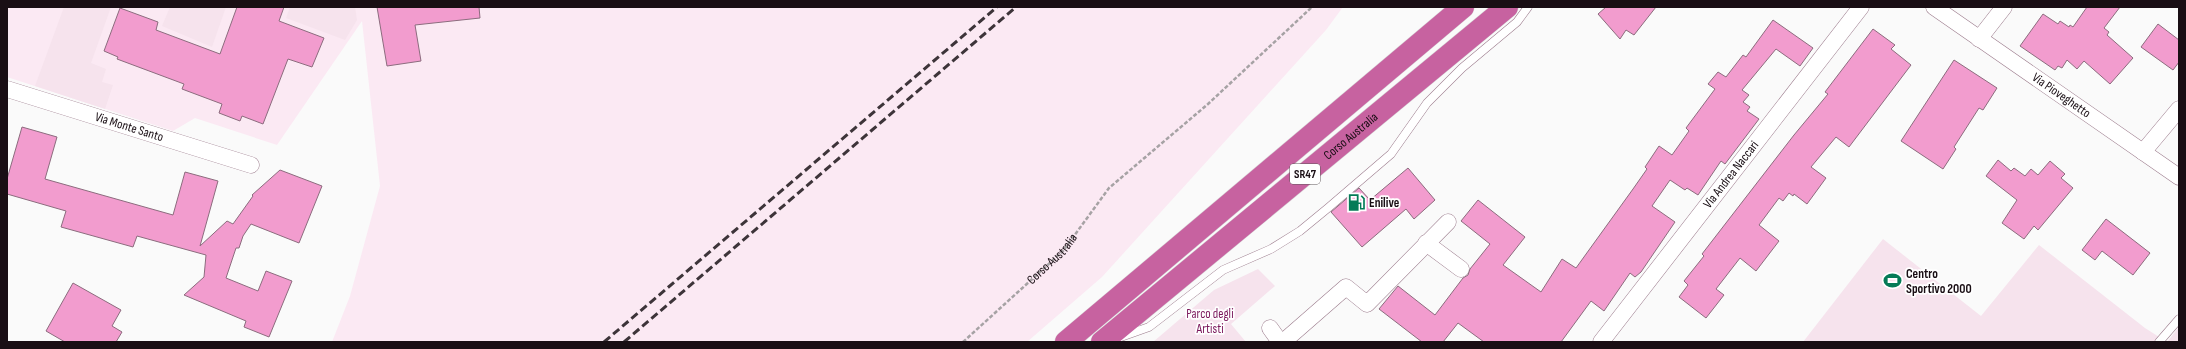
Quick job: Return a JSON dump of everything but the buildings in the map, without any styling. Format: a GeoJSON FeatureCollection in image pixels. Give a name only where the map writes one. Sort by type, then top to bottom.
{"type":"FeatureCollection","features":[{"type":"Feature","properties":{"kind":"highway","name":"Corso Australia"},"geometry":{"type":"LineString","coordinates":[[1066,342],[1463,7]]}},
{"type":"Feature","properties":{"kind":"highway","name":"Corso Australia"},"geometry":{"type":"LineString","coordinates":[[1102,342],[1507,7]]}},
{"type":"Feature","properties":{"kind":"street","name":"Via Andrea Naccari"},"geometry":{"type":"LineString","coordinates":[[1601,342],[1861,7]]}},
{"type":"Feature","properties":{"kind":"street","name":"Via Pioveghetto"},"geometry":{"type":"LineString","coordinates":[[1934,7],[2179,177]]}},
{"type":"Feature","properties":{"kind":"street"},"geometry":{"type":"LineString","coordinates":[[1979,39],[2004,7]]}},
{"type":"Feature","properties":{"kind":"street","name":"Via Monte Santo"},"geometry":{"type":"LineString","coordinates":[[7,90],[251,165]]}},
{"type":"Feature","properties":{"kind":"street"},"geometry":{"type":"LineString","coordinates":[[2143,152],[2179,109]]}},
{"type":"Feature","properties":{"kind":"street"},"geometry":{"type":"LineString","coordinates":[[1283,342],[1346,287],[1367,304],[1448,222]]}},
{"type":"Feature","properties":{"kind":"street"},"geometry":{"type":"LineString","coordinates":[[1426,243],[1461,269]]}},
{"type":"Feature","properties":{"kind":"street"},"geometry":{"type":"LineString","coordinates":[[1270,328],[1280,342]]}},
{"type":"Feature","properties":{"kind":"lane"},"geometry":{"type":"LineString","coordinates":[[1108,342],[1149,327],[1223,270],[1271,249],[1305,226],[1392,154],[1427,103],[1462,68],[1517,22],[1528,7]]}},
{"type":"Feature","properties":{"kind":"lane"},"geometry":{"type":"LineString","coordinates":[[2159,342],[2179,319]]}},
{"type":"Feature","properties":{"kind":"path","name":"Corso Australia"},"geometry":{"type":"LineString","coordinates":[[963,342],[1063,251],[1109,188],[1208,104],[1312,7]]}},
{"type":"Feature","properties":{"kind":"shaded area"},"geometry":{"type":"Polygon","coordinates":[[[7,7],[1343,7],[1326,30],[1102,277],[1027,342],[332,342],[350,296],[380,186],[362,21],[277,145],[195,118],[173,131],[7,77],[7,7]]]}},
{"type":"Feature","properties":{"kind":"green space"},"geometry":{"type":"Polygon","coordinates":[[[64,7],[111,7],[91,63],[106,69],[102,82],[113,85],[105,109],[35,86],[64,7]]]}},
{"type":"Feature","properties":{"kind":"green space"},"geometry":{"type":"Polygon","coordinates":[[[170,7],[226,7],[212,47],[162,26],[170,7]]]}},
{"type":"Feature","properties":{"kind":"green space"},"geometry":{"type":"Polygon","coordinates":[[[290,7],[355,7],[357,20],[345,40],[286,18],[290,7]]]}},
{"type":"Feature","properties":{"kind":"green space","name":"Centro Sportivo 2000"},"geometry":{"type":"Polygon","coordinates":[[[1883,239],[1981,316],[2039,245],[2145,328],[2167,342],[1803,342],[1883,239]]]}},
{"type":"Feature","properties":{"kind":"green space","name":"Parco degli Artisti"},"geometry":{"type":"Polygon","coordinates":[[[1258,269],[1275,286],[1231,324],[1246,342],[1153,342],[1214,290],[1258,269]]]}},
{"type":"Feature","properties":{"kind":"green space"},"geometry":{"type":"Polygon","coordinates":[[[2179,327],[2179,342],[2167,342],[2179,327]]]}},
{"type":"Feature","properties":{"kind":"railway"},"geometry":{"type":"LineString","coordinates":[[604,342],[997,7]]}},
{"type":"Feature","properties":{"kind":"railway"},"geometry":{"type":"LineString","coordinates":[[624,342],[1016,7]]}},
{"type":"Feature","properties":{"kind":"place","name":"Enilive"},"geometry":{"type":"Point","coordinates":[1356,203]}},
{"type":"Feature","properties":{"kind":"place","name":"Centro Sportivo 2000"},"geometry":{"type":"Point","coordinates":[1893,281]}}]}
